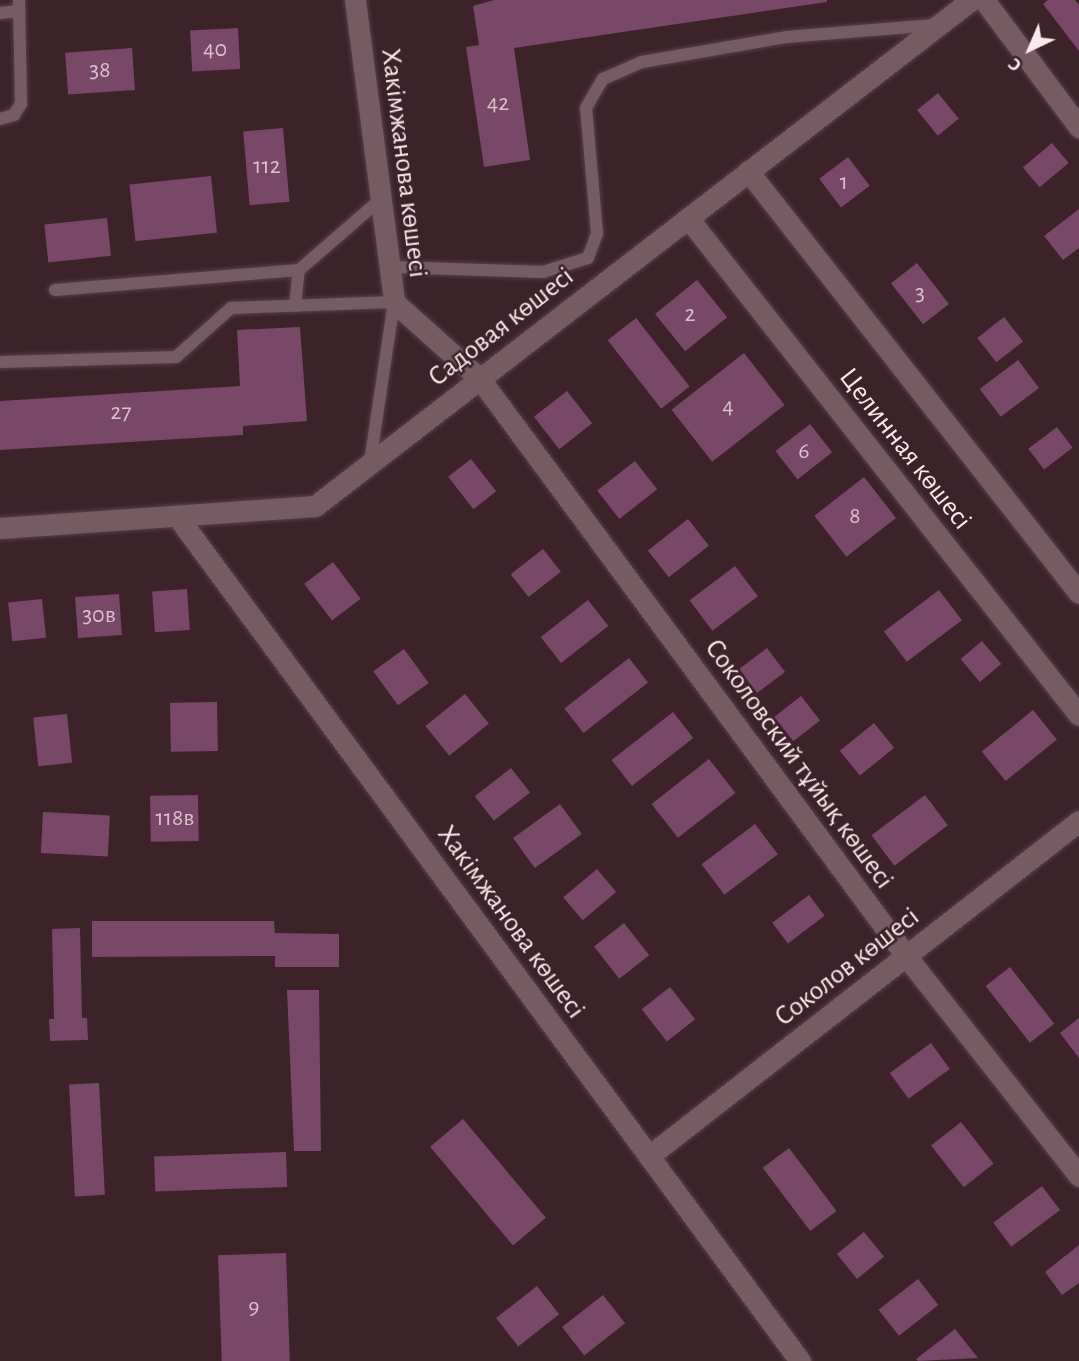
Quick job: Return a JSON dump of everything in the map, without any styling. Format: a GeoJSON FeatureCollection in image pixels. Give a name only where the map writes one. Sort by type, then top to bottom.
{"type":"FeatureCollection","features":[{"type":"Feature","properties":{"kind":"street","name":"Хакімжанова көшесі"},"geometry":{"type":"LineString","coordinates":[[355,0],[392,267],[394,302],[480,379]]}},
{"type":"Feature","properties":{"kind":"street","name":"Садовая көшесі"},"geometry":{"type":"LineString","coordinates":[[0,528],[315,506],[971,0]]}},
{"type":"Feature","properties":{"kind":"street"},"geometry":{"type":"LineString","coordinates":[[984,0],[1079,127]]}},
{"type":"Feature","properties":{"kind":"street","name":"Целинная көшесі"},"geometry":{"type":"LineString","coordinates":[[748,171],[1079,593]]}},
{"type":"Feature","properties":{"kind":"street","name":"Целинная көшесі"},"geometry":{"type":"LineString","coordinates":[[688,218],[1079,715]]}},
{"type":"Feature","properties":{"kind":"street","name":"Соколовский тұйық көшесі"},"geometry":{"type":"LineString","coordinates":[[480,379],[906,956],[1079,1177]]}},
{"type":"Feature","properties":{"kind":"street","name":"Хакімжанова көшесі"},"geometry":{"type":"LineString","coordinates":[[177,516],[800,1361]]}},
{"type":"Feature","properties":{"kind":"street","name":"Соколов көшесі"},"geometry":{"type":"LineString","coordinates":[[649,1156],[1079,821]]}},
{"type":"Feature","properties":{"kind":"lane"},"geometry":{"type":"LineString","coordinates":[[0,13],[19,5],[21,104],[14,115],[0,119]]}},
{"type":"Feature","properties":{"kind":"lane"},"geometry":{"type":"LineString","coordinates":[[392,267],[543,272],[588,258],[597,233],[586,108],[603,79],[642,62],[786,37],[939,24]]}},
{"type":"Feature","properties":{"kind":"lane"},"geometry":{"type":"LineString","coordinates":[[55,290],[299,270],[382,199]]}},
{"type":"Feature","properties":{"kind":"lane"},"geometry":{"type":"LineString","coordinates":[[295,306],[299,270]]}},
{"type":"Feature","properties":{"kind":"lane"},"geometry":{"type":"LineString","coordinates":[[0,362],[176,356],[231,308],[394,302],[370,463]]}},
{"type":"Feature","properties":{"kind":"building"},"geometry":{"type":"Polygon","coordinates":[[[494,0],[827,2],[514,48],[530,160],[484,167],[466,47],[479,45],[473,6],[494,0]]]}},
{"type":"Feature","properties":{"kind":"building"},"geometry":{"type":"Polygon","coordinates":[[[1048,0],[1075,0],[1079,5],[1079,51],[1043,4],[1048,0]]]}},
{"type":"Feature","properties":{"kind":"building"},"geometry":{"type":"Polygon","coordinates":[[[238,28],[240,69],[192,71],[190,31],[238,28]]]}},
{"type":"Feature","properties":{"kind":"building"},"geometry":{"type":"Polygon","coordinates":[[[132,48],[135,90],[68,95],[65,53],[132,48]]]}},
{"type":"Feature","properties":{"kind":"building"},"geometry":{"type":"Polygon","coordinates":[[[938,93],[959,119],[938,136],[917,110],[938,93]]]}},
{"type":"Feature","properties":{"kind":"building"},"geometry":{"type":"Polygon","coordinates":[[[283,128],[289,202],[250,205],[243,131],[283,128]]]}},
{"type":"Feature","properties":{"kind":"building"},"geometry":{"type":"Polygon","coordinates":[[[1052,143],[1069,163],[1040,187],[1023,167],[1052,143]]]}},
{"type":"Feature","properties":{"kind":"building"},"geometry":{"type":"Polygon","coordinates":[[[848,157],[870,186],[841,207],[819,179],[848,157]]]}},
{"type":"Feature","properties":{"kind":"building"},"geometry":{"type":"Polygon","coordinates":[[[211,176],[217,233],[135,241],[129,185],[211,176]]]}},
{"type":"Feature","properties":{"kind":"building"},"geometry":{"type":"Polygon","coordinates":[[[1079,209],[1079,248],[1063,260],[1044,236],[1079,209]]]}},
{"type":"Feature","properties":{"kind":"building"},"geometry":{"type":"Polygon","coordinates":[[[107,218],[111,256],[48,262],[44,225],[107,218]]]}},
{"type":"Feature","properties":{"kind":"building"},"geometry":{"type":"Polygon","coordinates":[[[917,263],[949,304],[923,324],[891,283],[917,263]]]}},
{"type":"Feature","properties":{"kind":"building"},"geometry":{"type":"Polygon","coordinates":[[[697,280],[727,317],[685,351],[655,314],[697,280]]]}},
{"type":"Feature","properties":{"kind":"building"},"geometry":{"type":"Polygon","coordinates":[[[1004,317],[1023,341],[996,362],[977,338],[1004,317]]]}},
{"type":"Feature","properties":{"kind":"building"},"geometry":{"type":"Polygon","coordinates":[[[636,318],[690,387],[661,409],[608,340],[636,318]]]}},
{"type":"Feature","properties":{"kind":"building"},"geometry":{"type":"Polygon","coordinates":[[[300,327],[307,421],[243,426],[243,435],[0,450],[0,401],[240,386],[237,330],[300,327]]]}},
{"type":"Feature","properties":{"kind":"building"},"geometry":{"type":"Polygon","coordinates":[[[744,353],[785,405],[712,462],[672,410],[744,353]]]}},
{"type":"Feature","properties":{"kind":"building"},"geometry":{"type":"Polygon","coordinates":[[[1018,360],[1039,388],[1001,417],[980,389],[1018,360]]]}},
{"type":"Feature","properties":{"kind":"building"},"geometry":{"type":"Polygon","coordinates":[[[567,391],[592,423],[559,449],[534,417],[567,391]]]}},
{"type":"Feature","properties":{"kind":"building"},"geometry":{"type":"Polygon","coordinates":[[[810,424],[832,452],[797,479],[775,451],[810,424]]]}},
{"type":"Feature","properties":{"kind":"building"},"geometry":{"type":"Polygon","coordinates":[[[1057,427],[1073,448],[1044,469],[1028,449],[1057,427]]]}},
{"type":"Feature","properties":{"kind":"building"},"geometry":{"type":"Polygon","coordinates":[[[471,459],[496,491],[473,509],[448,477],[471,459]]]}},
{"type":"Feature","properties":{"kind":"building"},"geometry":{"type":"Polygon","coordinates":[[[635,461],[657,489],[619,519],[597,491],[635,461]]]}},
{"type":"Feature","properties":{"kind":"building"},"geometry":{"type":"Polygon","coordinates":[[[864,477],[896,518],[846,557],[814,516],[864,477]]]}},
{"type":"Feature","properties":{"kind":"building"},"geometry":{"type":"Polygon","coordinates":[[[688,519],[709,546],[669,577],[648,550],[688,519]]]}},
{"type":"Feature","properties":{"kind":"building"},"geometry":{"type":"Polygon","coordinates":[[[543,549],[561,572],[529,597],[511,574],[543,549]]]}},
{"type":"Feature","properties":{"kind":"building"},"geometry":{"type":"Polygon","coordinates":[[[333,562],[361,599],[332,620],[304,584],[333,562]]]}},
{"type":"Feature","properties":{"kind":"building"},"geometry":{"type":"Polygon","coordinates":[[[735,566],[758,596],[712,631],[689,600],[735,566]]]}},
{"type":"Feature","properties":{"kind":"building"},"geometry":{"type":"Polygon","coordinates":[[[187,589],[190,630],[155,632],[152,591],[187,589]]]}},
{"type":"Feature","properties":{"kind":"building"},"geometry":{"type":"Polygon","coordinates":[[[939,590],[962,620],[907,662],[884,632],[939,590]]]}},
{"type":"Feature","properties":{"kind":"building"},"geometry":{"type":"Polygon","coordinates":[[[119,594],[122,635],[78,638],[75,597],[119,594]]]}},
{"type":"Feature","properties":{"kind":"building"},"geometry":{"type":"Polygon","coordinates":[[[42,599],[46,638],[12,641],[8,603],[42,599]]]}},
{"type":"Feature","properties":{"kind":"building"},"geometry":{"type":"Polygon","coordinates":[[[588,600],[608,626],[561,663],[541,637],[588,600]]]}},
{"type":"Feature","properties":{"kind":"building"},"geometry":{"type":"Polygon","coordinates":[[[982,641],[1001,664],[980,682],[961,659],[982,641]]]}},
{"type":"Feature","properties":{"kind":"building"},"geometry":{"type":"Polygon","coordinates":[[[767,648],[785,672],[757,693],[739,669],[767,648]]]}},
{"type":"Feature","properties":{"kind":"building"},"geometry":{"type":"Polygon","coordinates":[[[404,649],[429,683],[398,705],[373,671],[404,649]]]}},
{"type":"Feature","properties":{"kind":"building"},"geometry":{"type":"Polygon","coordinates":[[[629,658],[648,682],[583,733],[564,708],[629,658]]]}},
{"type":"Feature","properties":{"kind":"building"},"geometry":{"type":"Polygon","coordinates":[[[465,694],[489,724],[449,756],[425,726],[465,694]]]}},
{"type":"Feature","properties":{"kind":"building"},"geometry":{"type":"Polygon","coordinates":[[[801,696],[820,720],[793,741],[774,717],[801,696]]]}},
{"type":"Feature","properties":{"kind":"building"},"geometry":{"type":"Polygon","coordinates":[[[217,702],[218,751],[171,752],[170,703],[217,702]]]}},
{"type":"Feature","properties":{"kind":"building"},"geometry":{"type":"Polygon","coordinates":[[[1033,710],[1057,740],[1006,781],[982,752],[1033,710]]]}},
{"type":"Feature","properties":{"kind":"building"},"geometry":{"type":"Polygon","coordinates":[[[673,712],[693,738],[632,786],[612,760],[673,712]]]}},
{"type":"Feature","properties":{"kind":"building"},"geometry":{"type":"Polygon","coordinates":[[[67,714],[72,763],[38,766],[33,718],[67,714]]]}},
{"type":"Feature","properties":{"kind":"building"},"geometry":{"type":"Polygon","coordinates":[[[874,723],[894,748],[860,776],[840,751],[874,723]]]}},
{"type":"Feature","properties":{"kind":"building"},"geometry":{"type":"Polygon","coordinates":[[[709,759],[735,793],[678,838],[651,804],[709,759]]]}},
{"type":"Feature","properties":{"kind":"building"},"geometry":{"type":"Polygon","coordinates":[[[511,768],[530,792],[494,821],[475,796],[511,768]]]}},
{"type":"Feature","properties":{"kind":"building"},"geometry":{"type":"Polygon","coordinates":[[[198,795],[199,841],[151,842],[150,796],[198,795]]]}},
{"type":"Feature","properties":{"kind":"building"},"geometry":{"type":"Polygon","coordinates":[[[925,795],[948,825],[894,866],[871,835],[925,795]]]}},
{"type":"Feature","properties":{"kind":"building"},"geometry":{"type":"Polygon","coordinates":[[[560,804],[582,834],[535,868],[513,838],[560,804]]]}},
{"type":"Feature","properties":{"kind":"building"},"geometry":{"type":"Polygon","coordinates":[[[43,812],[110,816],[108,856],[41,853],[43,812]]]}},
{"type":"Feature","properties":{"kind":"building"},"geometry":{"type":"Polygon","coordinates":[[[755,824],[778,854],[724,895],[701,864],[755,824]]]}},
{"type":"Feature","properties":{"kind":"building"},"geometry":{"type":"Polygon","coordinates":[[[597,869],[616,892],[583,920],[563,897],[597,869]]]}},
{"type":"Feature","properties":{"kind":"building"},"geometry":{"type":"Polygon","coordinates":[[[809,895],[825,916],[788,943],[772,923],[809,895]]]}},
{"type":"Feature","properties":{"kind":"building"},"geometry":{"type":"Polygon","coordinates":[[[92,921],[274,921],[275,933],[339,934],[339,967],[275,967],[275,956],[92,957],[92,921]]]}},
{"type":"Feature","properties":{"kind":"building"},"geometry":{"type":"Polygon","coordinates":[[[624,923],[649,955],[619,979],[594,946],[624,923]]]}},
{"type":"Feature","properties":{"kind":"building"},"geometry":{"type":"Polygon","coordinates":[[[80,928],[82,1018],[87,1018],[88,1040],[50,1041],[49,1019],[54,1019],[52,929],[80,928]]]}},
{"type":"Feature","properties":{"kind":"building"},"geometry":{"type":"Polygon","coordinates":[[[1010,967],[1054,1024],[1030,1043],[986,986],[1010,967]]]}},
{"type":"Feature","properties":{"kind":"building"},"geometry":{"type":"Polygon","coordinates":[[[670,987],[695,1019],[667,1041],[642,1009],[670,987]]]}},
{"type":"Feature","properties":{"kind":"building"},"geometry":{"type":"Polygon","coordinates":[[[287,990],[319,990],[321,1151],[294,1151],[287,990]]]}},
{"type":"Feature","properties":{"kind":"building"},"geometry":{"type":"Polygon","coordinates":[[[1079,1018],[1079,1058],[1060,1033],[1079,1018]]]}},
{"type":"Feature","properties":{"kind":"building"},"geometry":{"type":"Polygon","coordinates":[[[931,1043],[950,1069],[909,1099],[890,1073],[931,1043]]]}},
{"type":"Feature","properties":{"kind":"building"},"geometry":{"type":"Polygon","coordinates":[[[99,1083],[105,1195],[75,1196],[69,1085],[99,1083]]]}},
{"type":"Feature","properties":{"kind":"building"},"geometry":{"type":"Polygon","coordinates":[[[463,1119],[546,1218],[513,1245],[430,1147],[463,1119]]]}},
{"type":"Feature","properties":{"kind":"building"},"geometry":{"type":"Polygon","coordinates":[[[961,1122],[994,1164],[964,1187],[931,1145],[961,1122]]]}},
{"type":"Feature","properties":{"kind":"building"},"geometry":{"type":"Polygon","coordinates":[[[789,1148],[837,1211],[810,1231],[763,1168],[789,1148]]]}},
{"type":"Feature","properties":{"kind":"building"},"geometry":{"type":"Polygon","coordinates":[[[286,1152],[287,1187],[155,1192],[154,1157],[286,1152]]]}},
{"type":"Feature","properties":{"kind":"building"},"geometry":{"type":"Polygon","coordinates":[[[1042,1186],[1060,1210],[1011,1247],[993,1223],[1042,1186]]]}},
{"type":"Feature","properties":{"kind":"building"},"geometry":{"type":"Polygon","coordinates":[[[864,1232],[884,1257],[857,1279],[837,1254],[864,1232]]]}},
{"type":"Feature","properties":{"kind":"building"},"geometry":{"type":"Polygon","coordinates":[[[1079,1245],[1079,1283],[1062,1295],[1045,1272],[1079,1245]]]}},
{"type":"Feature","properties":{"kind":"building"},"geometry":{"type":"Polygon","coordinates":[[[286,1253],[290,1361],[222,1361],[218,1255],[286,1253]]]}},
{"type":"Feature","properties":{"kind":"building"},"geometry":{"type":"Polygon","coordinates":[[[918,1279],[938,1305],[899,1336],[879,1310],[918,1279]]]}},
{"type":"Feature","properties":{"kind":"building"},"geometry":{"type":"Polygon","coordinates":[[[537,1286],[559,1314],[518,1346],[496,1318],[537,1286]]]}},
{"type":"Feature","properties":{"kind":"building"},"geometry":{"type":"Polygon","coordinates":[[[603,1295],[625,1323],[584,1355],[562,1327],[603,1295]]]}},
{"type":"Feature","properties":{"kind":"building"},"geometry":{"type":"Polygon","coordinates":[[[955,1329],[978,1358],[916,1359],[955,1329]]]}}]}
